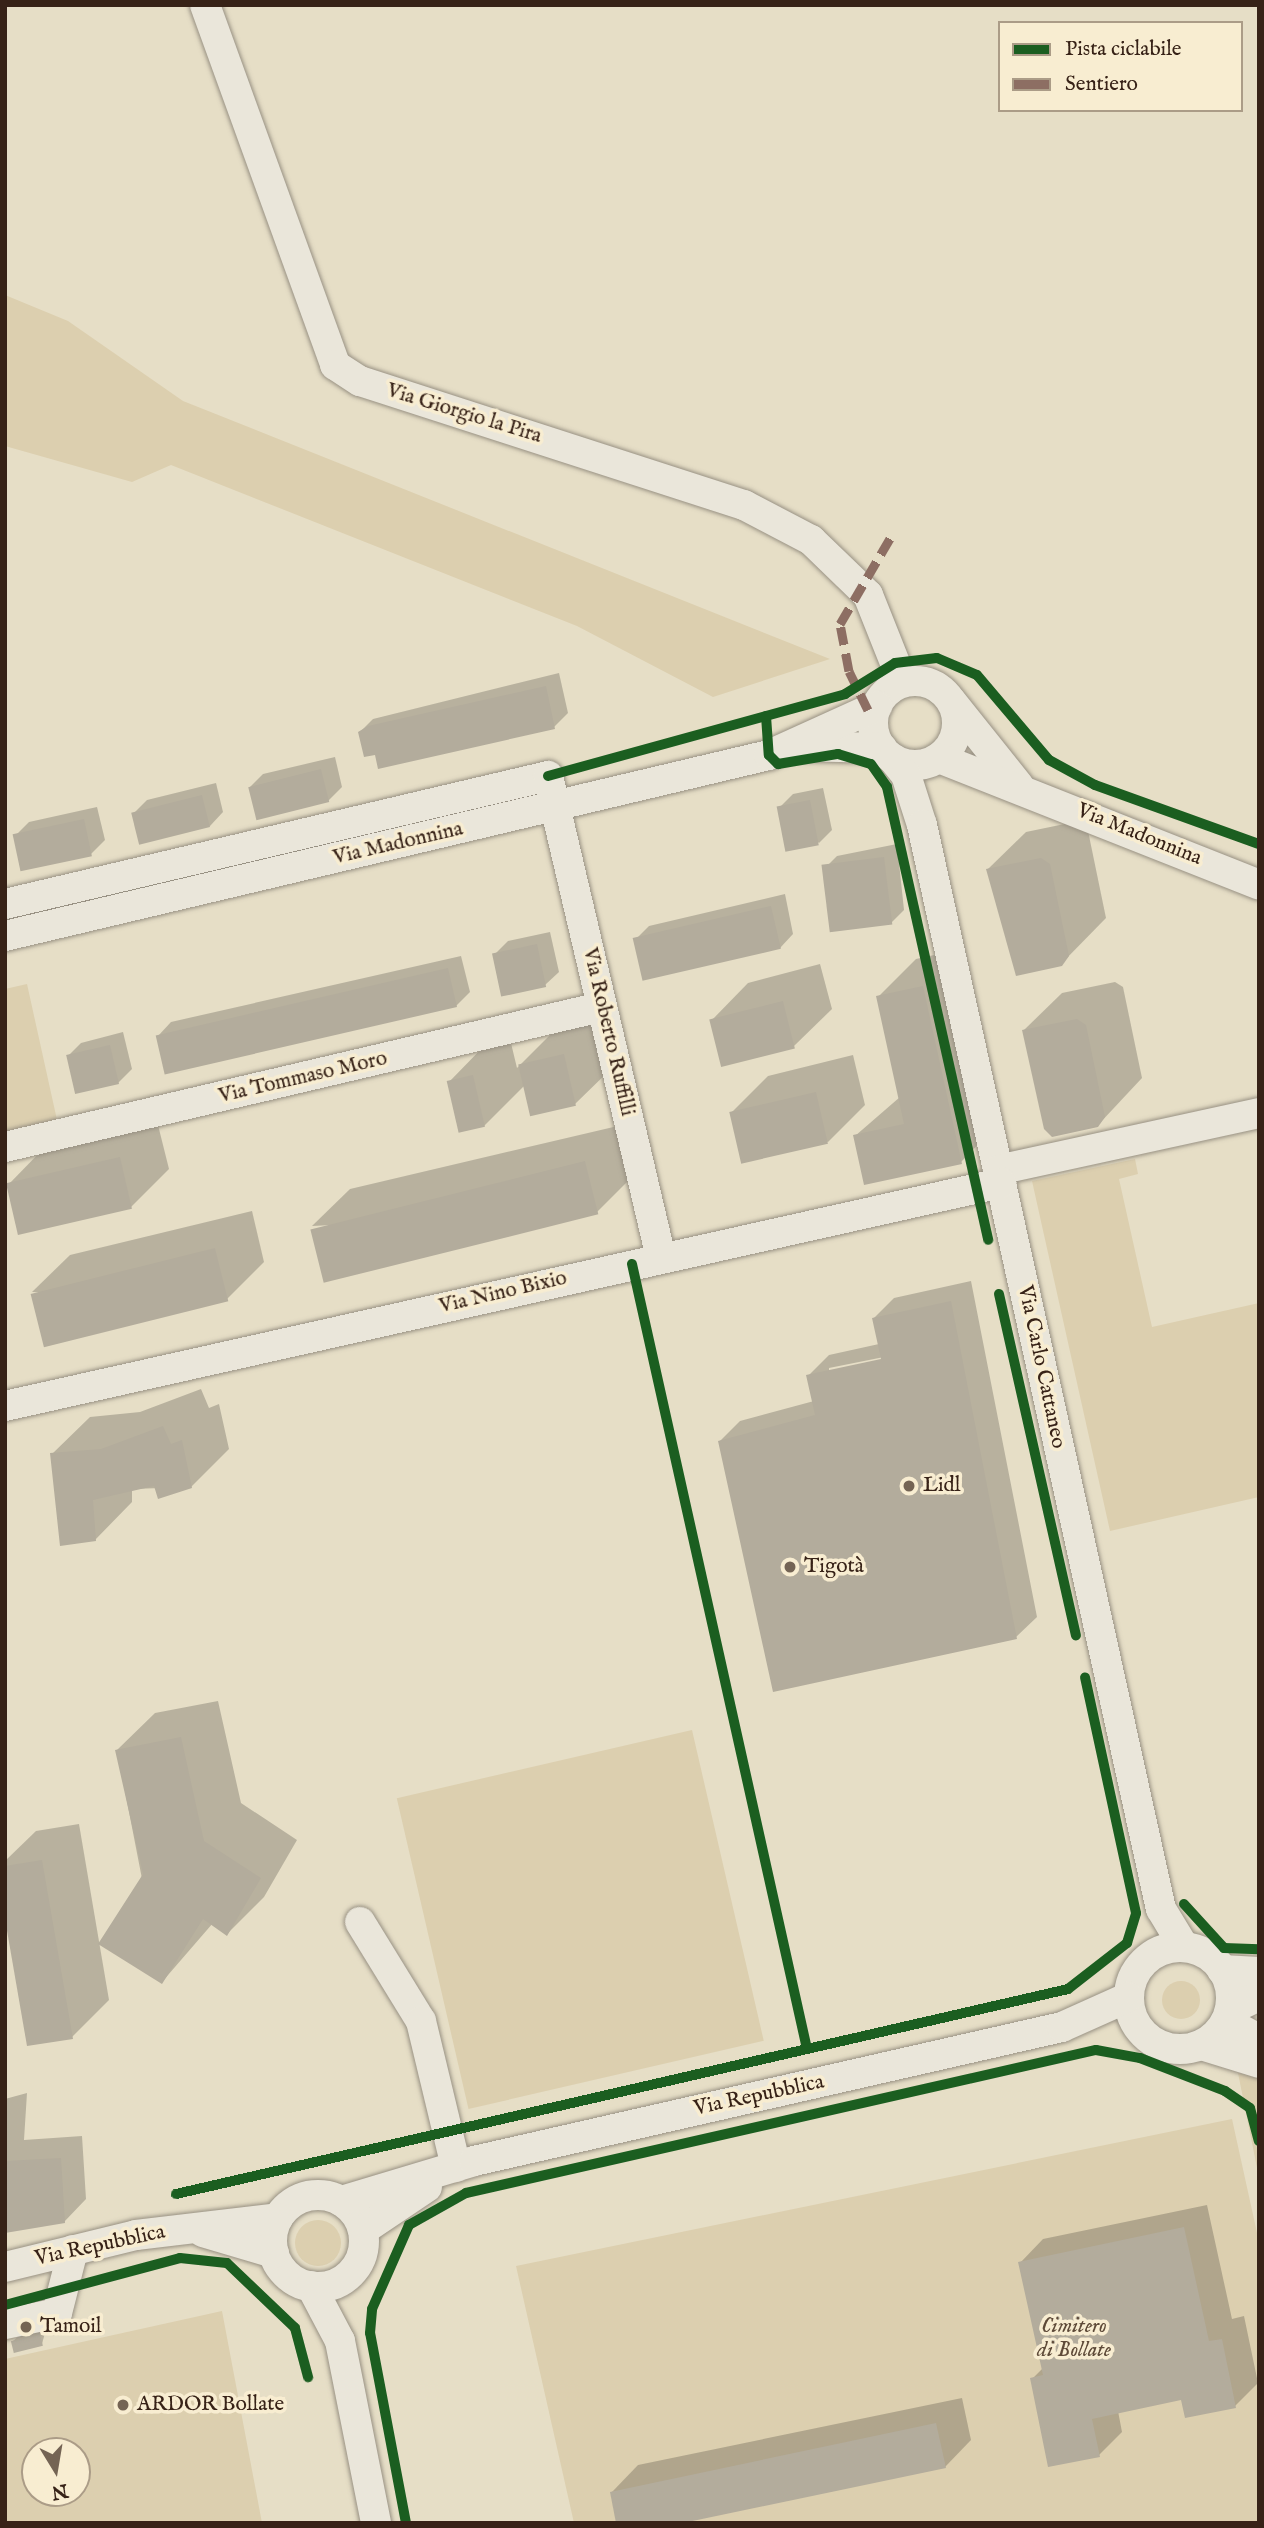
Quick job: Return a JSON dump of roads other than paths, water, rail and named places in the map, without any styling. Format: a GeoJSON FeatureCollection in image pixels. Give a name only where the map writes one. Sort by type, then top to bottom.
{"type":"FeatureCollection","features":[{"type":"Feature","properties":{"kind":"street","name":"Via Giorgio la Pira"},"geometry":{"type":"LineString","coordinates":[[205,5],[335,365],[360,381],[744,505],[811,540],[867,595],[895,663]]}},
{"type":"Feature","properties":{"kind":"street"},"geometry":{"type":"LineString","coordinates":[[908,681],[946,695],[956,727],[936,759],[887,754],[873,728],[877,706],[908,681]]}},
{"type":"Feature","properties":{"kind":"street","name":"Via Madonnina"},"geometry":{"type":"LineString","coordinates":[[946,695],[1019,786]]}},
{"type":"Feature","properties":{"kind":"street","name":"Via Madonnina"},"geometry":{"type":"LineString","coordinates":[[5,936],[555,807],[790,746],[877,706]]}},
{"type":"Feature","properties":{"kind":"street","name":"Via Madonnina"},"geometry":{"type":"LineString","coordinates":[[790,746],[887,754]]}},
{"type":"Feature","properties":{"kind":"street","name":"Via Carlo Cattaneo"},"geometry":{"type":"LineString","coordinates":[[887,754],[906,775],[922,825],[1161,1909],[1184,1947]]}},
{"type":"Feature","properties":{"kind":"street","name":"Via Madonnina"},"geometry":{"type":"LineString","coordinates":[[936,759],[1019,786],[1259,885]]}},
{"type":"Feature","properties":{"kind":"street","name":"Via Carlo Cattaneo"},"geometry":{"type":"LineString","coordinates":[[922,825],[936,759]]}},
{"type":"Feature","properties":{"kind":"street","name":"Via Roberto Ruffilli"},"geometry":{"type":"LineString","coordinates":[[5,904],[548,776],[660,1258]]}},
{"type":"Feature","properties":{"kind":"street","name":"Via Tommaso Moro"},"geometry":{"type":"LineString","coordinates":[[5,1147],[601,1007]]}},
{"type":"Feature","properties":{"kind":"street","name":"Via Nino Bixio"},"geometry":{"type":"LineString","coordinates":[[6,1401],[660,1258],[1259,1113]]}},
{"type":"Feature","properties":{"kind":"street","name":"Via Carlo Cattaneo"},"geometry":{"type":"LineString","coordinates":[[1153,1955],[1161,1909]]}},
{"type":"Feature","properties":{"kind":"street"},"geometry":{"type":"LineString","coordinates":[[359,1922],[421,2021],[456,2167]]}},
{"type":"Feature","properties":{"kind":"street"},"geometry":{"type":"LineString","coordinates":[[1259,1972],[1222,1970],[1184,1947],[1153,1955],[1136,1973],[1129,1997],[1138,2028],[1166,2048],[1201,2045],[1259,2063]]}},
{"type":"Feature","properties":{"kind":"street"},"geometry":{"type":"LineString","coordinates":[[1222,1970],[1228,2016],[1259,2039]]}},
{"type":"Feature","properties":{"kind":"street"},"geometry":{"type":"LineString","coordinates":[[1201,2045],[1228,2016],[1259,1996]]}},
{"type":"Feature","properties":{"kind":"street","name":"Via Repubblica"},"geometry":{"type":"LineString","coordinates":[[341,2201],[456,2167],[1062,2027],[1129,1997]]}},
{"type":"Feature","properties":{"kind":"street","name":"Via Repubblica"},"geometry":{"type":"LineString","coordinates":[[1062,2027],[1138,2028]]}},
{"type":"Feature","properties":{"kind":"street","name":"Via Repubblica"},"geometry":{"type":"LineString","coordinates":[[363,2230],[456,2167]]}},
{"type":"Feature","properties":{"kind":"street"},"geometry":{"type":"LineString","coordinates":[[340,2341],[348,2275],[362,2255],[363,2230],[341,2201],[306,2197],[278,2218],[274,2253],[287,2275],[311,2286],[340,2341],[376,2523]]}},
{"type":"Feature","properties":{"kind":"street","name":"Via Repubblica"},"geometry":{"type":"LineString","coordinates":[[5,2267],[136,2235],[196,2230],[278,2218]]}},
{"type":"Feature","properties":{"kind":"street","name":"Via Repubblica"},"geometry":{"type":"LineString","coordinates":[[196,2230],[274,2253]]}},
{"type":"Feature","properties":{"kind":"street"},"geometry":{"type":"LineString","coordinates":[[5,2324],[57,2313],[73,2250]]}},
{"type":"Feature","properties":{"kind":"street"},"geometry":{"type":"LineString","coordinates":[[311,2286],[348,2275]]}},
{"type":"Feature","properties":{"kind":"place","name":"Lidl"},"geometry":{"type":"Point","coordinates":[909,1486]}},
{"type":"Feature","properties":{"kind":"place","name":"Tigotà"},"geometry":{"type":"Point","coordinates":[790,1567]}},
{"type":"Feature","properties":{"kind":"place","name":"Tamoil"},"geometry":{"type":"Point","coordinates":[26,2327]}},
{"type":"Feature","properties":{"kind":"place","name":"ARDOR Bollate"},"geometry":{"type":"Point","coordinates":[123,2405]}},
{"type":"Feature","properties":{"kind":"park label","name":"Cimitero di Bollate"},"geometry":{"type":"Point","coordinates":[1074,2339]}}]}
